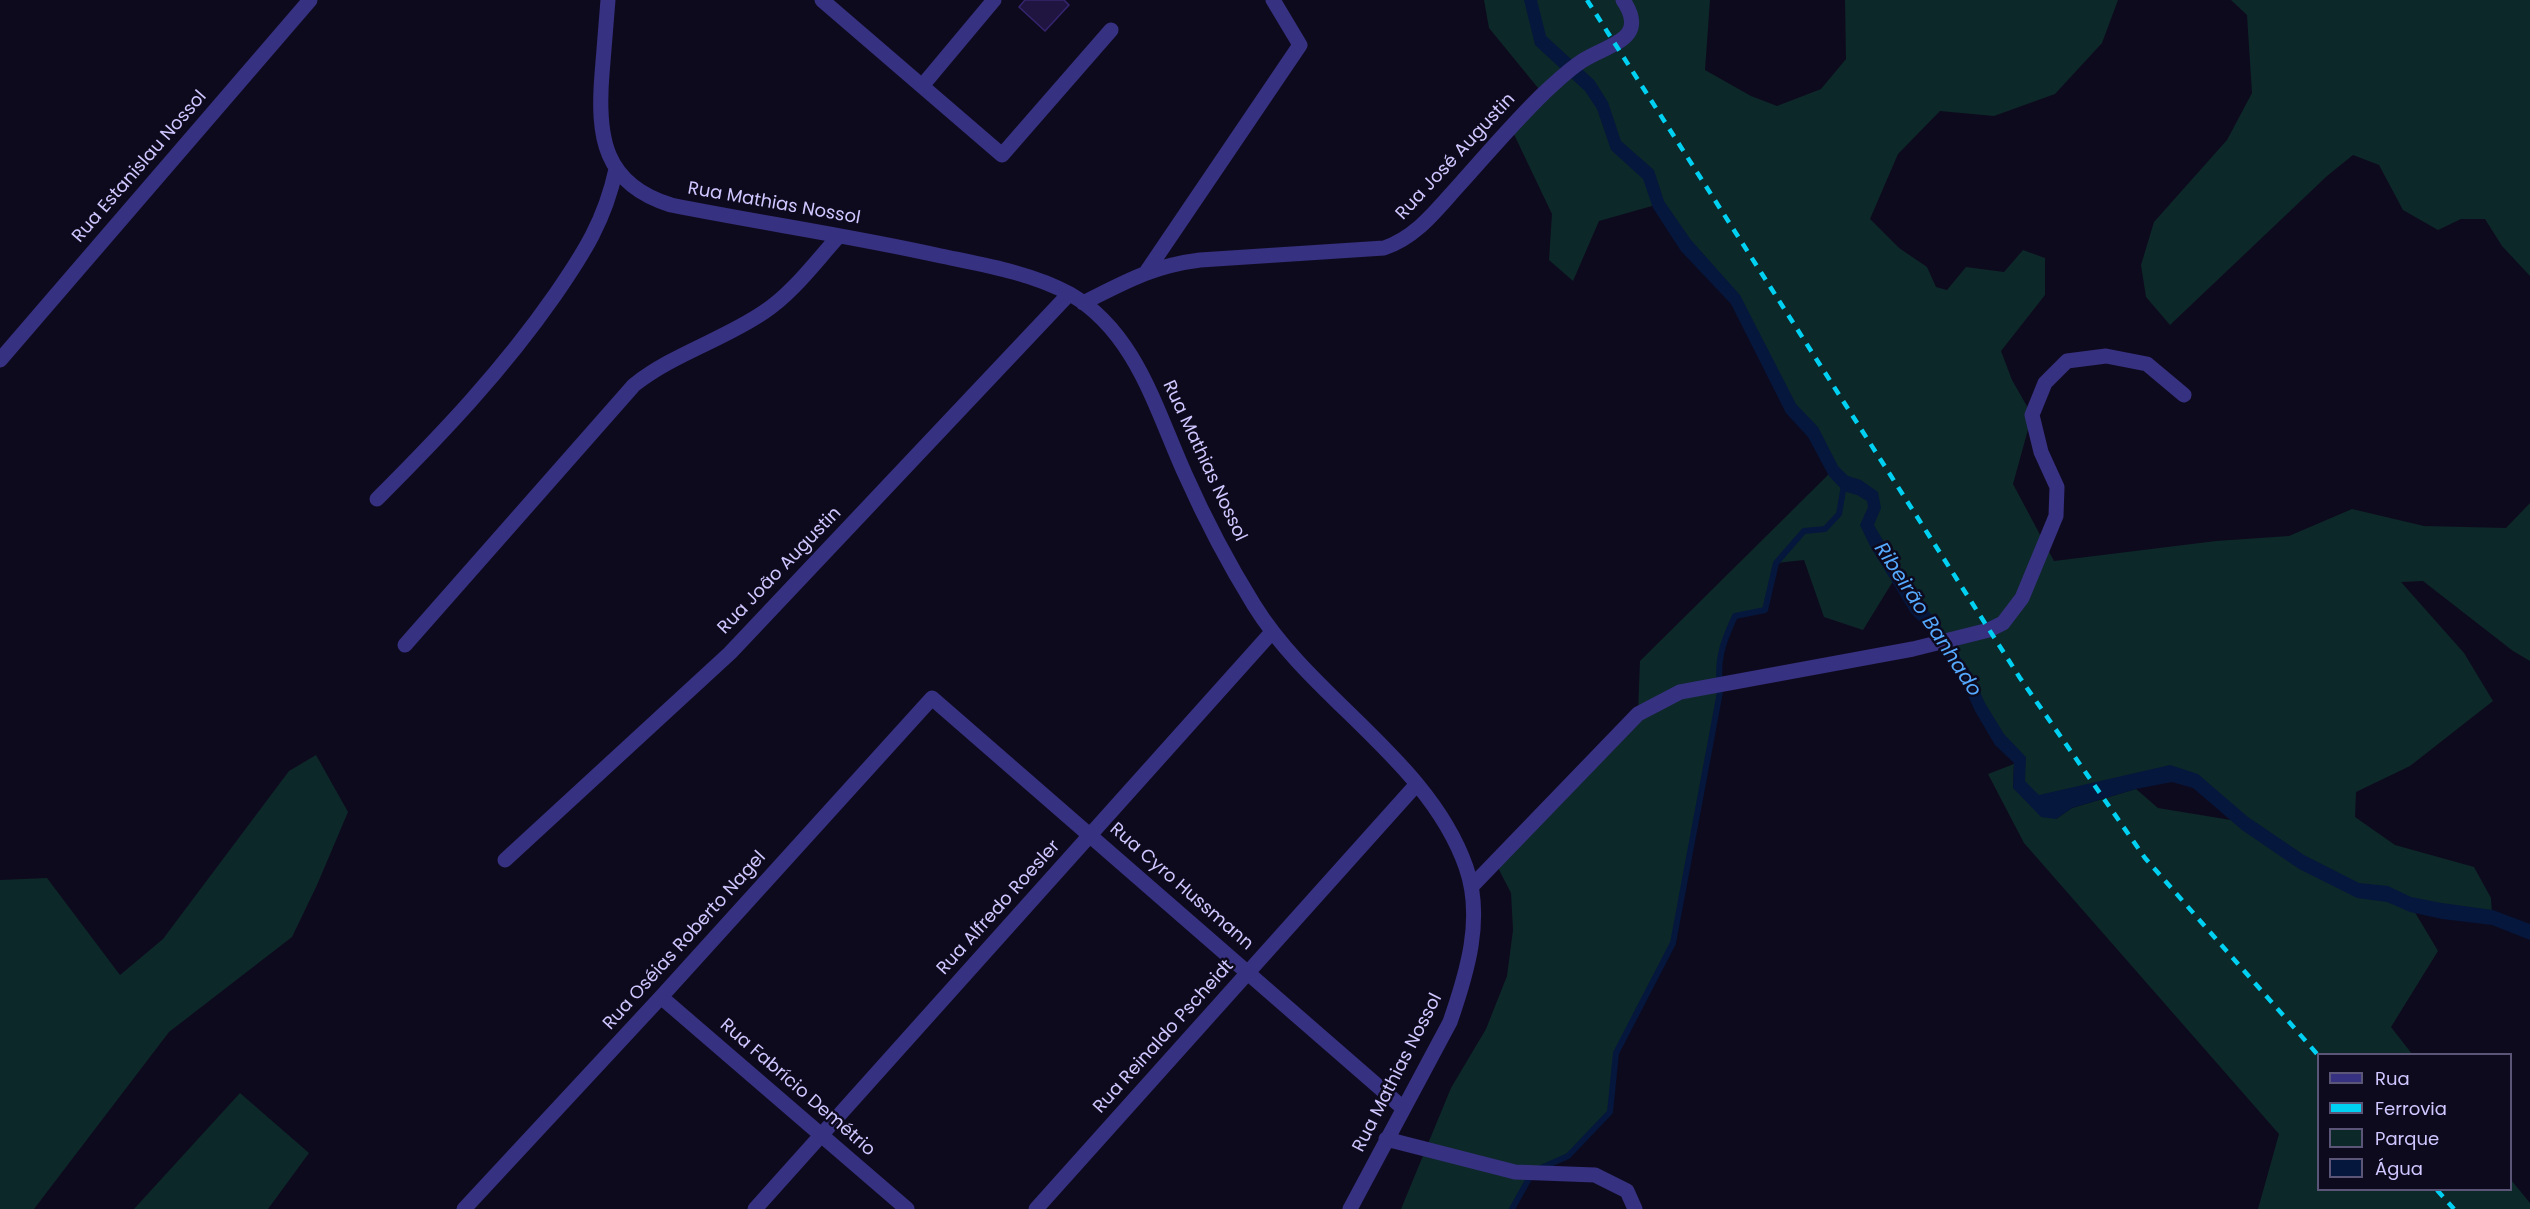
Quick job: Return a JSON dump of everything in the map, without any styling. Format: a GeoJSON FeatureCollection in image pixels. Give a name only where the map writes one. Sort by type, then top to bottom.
{"type":"FeatureCollection","features":[{"type":"Feature","properties":{"kind":"street","name":"Rua Estanislau Nossol"},"geometry":{"type":"LineString","coordinates":[[0,360],[310,0]]}},
{"type":"Feature","properties":{"kind":"street","name":"Rua Mathias Nossol"},"geometry":{"type":"LineString","coordinates":[[608,0],[600,122],[607,154],[628,184],[640,193],[671,205],[978,264],[1048,284],[1083,303],[1119,338],[1138,367],[1199,502],[1244,588],[1272,632],[1290,654],[1432,804],[1455,842],[1472,886],[1473,936],[1461,990],[1450,1022],[1350,1209]]}},
{"type":"Feature","properties":{"kind":"street"},"geometry":{"type":"LineString","coordinates":[[822,0],[1002,155],[1111,30]]}},
{"type":"Feature","properties":{"kind":"street"},"geometry":{"type":"LineString","coordinates":[[922,86],[994,0]]}},
{"type":"Feature","properties":{"kind":"street"},"geometry":{"type":"LineString","coordinates":[[1147,271],[1300,45],[1273,0]]}},
{"type":"Feature","properties":{"kind":"street","name":"Rua José Augustin"},"geometry":{"type":"LineString","coordinates":[[1083,303],[1147,271],[1172,264],[1200,260],[1374,249],[1398,243],[1426,221],[1529,108],[1558,81],[1582,61],[1626,37],[1632,26],[1630,11],[1623,0]]}},
{"type":"Feature","properties":{"kind":"street"},"geometry":{"type":"LineString","coordinates":[[377,499],[469,406],[537,322],[586,250],[610,197],[616,169]]}},
{"type":"Feature","properties":{"kind":"street"},"geometry":{"type":"LineString","coordinates":[[405,645],[634,385],[659,368],[763,313],[787,292],[839,236]]}},
{"type":"Feature","properties":{"kind":"street","name":"Rua João Augustin"},"geometry":{"type":"LineString","coordinates":[[505,860],[729,653],[1070,294]]}},
{"type":"Feature","properties":{"kind":"street"},"geometry":{"type":"LineString","coordinates":[[1472,886],[1638,714],[1680,692],[1913,649],[1989,630],[2002,623],[2022,598],[2055,516],[2057,487],[2041,452],[2032,415],[2045,382],[2067,361],[2106,356],[2147,364],[2184,395]]}},
{"type":"Feature","properties":{"kind":"street","name":"Rua Alfredo Roesler"},"geometry":{"type":"LineString","coordinates":[[755,1209],[1272,632]]}},
{"type":"Feature","properties":{"kind":"street","name":"Rua Cyro Hussmann"},"geometry":{"type":"LineString","coordinates":[[932,698],[1403,1108]]}},
{"type":"Feature","properties":{"kind":"street","name":"Rua Oséias Roberto Nagel"},"geometry":{"type":"LineString","coordinates":[[464,1209],[661,997],[932,698]]}},
{"type":"Feature","properties":{"kind":"street","name":"Rua Reinaldo Pscheidt"},"geometry":{"type":"LineString","coordinates":[[1036,1209],[1416,785]]}},
{"type":"Feature","properties":{"kind":"street","name":"Rua Fabrício Demétrio"},"geometry":{"type":"LineString","coordinates":[[661,997],[907,1209]]}},
{"type":"Feature","properties":{"kind":"street"},"geometry":{"type":"LineString","coordinates":[[1386,1139],[1515,1172],[1595,1175],[1627,1191],[1635,1209]]}},
{"type":"Feature","properties":{"kind":"green space"},"geometry":{"type":"Polygon","coordinates":[[[1484,0],[1710,0],[1705,70],[1751,96],[1777,106],[1821,89],[1846,59],[1845,0],[2118,0],[2102,43],[2055,94],[1994,116],[1940,111],[1898,154],[1870,219],[1899,248],[1927,267],[1936,287],[1947,290],[1966,267],[2004,272],[2023,250],[2045,258],[2045,295],[2001,351],[2012,380],[2032,415],[2013,484],[2054,561],[2216,541],[2289,536],[2352,509],[2424,526],[2506,528],[2530,503],[2530,661],[2513,651],[2423,581],[2401,582],[2464,653],[2493,701],[2410,766],[2356,792],[2355,817],[2395,845],[2474,867],[2491,898],[2492,915],[2410,904],[2438,951],[2391,1027],[2411,1053],[2317,1053],[2317,1191],[2512,1191],[2512,1181],[2530,1203],[2530,1209],[2258,1209],[2279,1134],[2024,843],[1988,774],[2014,764],[2013,788],[2056,819],[2072,808],[2136,789],[2158,808],[2243,822],[2170,772],[2042,807],[2019,784],[2020,759],[1895,578],[1863,630],[1824,617],[1804,560],[1776,563],[1765,610],[1735,616],[1726,636],[1719,671],[1720,692],[1673,943],[1616,1053],[1610,1112],[1568,1156],[1532,1172],[1512,1209],[1401,1209],[1451,1088],[1486,1029],[1507,976],[1513,930],[1511,893],[1495,862],[1638,714],[1640,661],[1833,470],[1791,407],[1735,298],[1659,204],[1599,221],[1573,281],[1549,260],[1552,214],[1511,128],[1543,94],[1489,28],[1484,0]]]}},
{"type":"Feature","properties":{"kind":"green space"},"geometry":{"type":"Polygon","coordinates":[[[2231,0],[2530,0],[2530,276],[2502,246],[2485,219],[2461,219],[2438,230],[2403,210],[2379,165],[2353,155],[2327,176],[2170,325],[2146,297],[2141,265],[2154,222],[2227,140],[2252,93],[2247,15],[2231,0]]]}},
{"type":"Feature","properties":{"kind":"green space"},"geometry":{"type":"Polygon","coordinates":[[[316,755],[348,812],[292,937],[169,1032],[34,1209],[0,1209],[0,880],[47,878],[120,975],[163,939],[289,771],[316,755]]]}},
{"type":"Feature","properties":{"kind":"green space"},"geometry":{"type":"Polygon","coordinates":[[[240,1093],[309,1153],[268,1209],[134,1209],[240,1093]]]}},
{"type":"Feature","properties":{"kind":"water","name":"Ribeirão Banhado"},"geometry":{"type":"Polygon","coordinates":[[[1524,0],[1537,0],[1546,36],[1594,80],[1608,102],[1621,141],[1654,170],[1664,201],[1691,240],[1740,295],[1796,404],[1818,427],[1838,466],[1848,476],[1861,480],[1878,492],[1881,508],[1874,525],[1920,603],[1938,621],[1948,640],[1972,674],[1985,703],[2004,734],[2026,757],[2025,781],[2039,795],[2170,765],[2198,774],[2248,817],[2304,855],[2359,883],[2388,886],[2411,897],[2493,910],[2530,924],[2530,940],[2492,925],[2442,919],[2410,912],[2387,902],[2357,898],[2299,869],[2242,830],[2193,788],[2172,782],[2136,789],[2072,808],[2056,819],[2041,817],[2013,788],[2014,763],[1995,745],[1975,711],[1962,682],[1929,631],[1911,613],[1870,546],[1860,525],[1868,507],[1867,501],[1843,491],[1829,476],[1808,437],[1786,413],[1731,304],[1681,251],[1653,208],[1643,179],[1611,150],[1597,109],[1585,91],[1535,45],[1524,0]]]}},
{"type":"Feature","properties":{"kind":"building"},"geometry":{"type":"Polygon","coordinates":[[[1025,0],[1064,0],[1069,5],[1045,31],[1019,7],[1025,0]]]}},
{"type":"Feature","properties":{"kind":"waterway"},"geometry":{"type":"LineString","coordinates":[[1541,1168],[1568,1156],[1610,1112],[1616,1053],[1673,943],[1720,692],[1721,653],[1730,627],[1735,616],[1765,610],[1776,563],[1804,531],[1825,529],[1839,514],[1844,485]]}},
{"type":"Feature","properties":{"kind":"waterway"},"geometry":{"type":"LineString","coordinates":[[1512,1209],[1532,1173]]}},
{"type":"Feature","properties":{"kind":"railway"},"geometry":{"type":"LineString","coordinates":[[1587,0],[2020,678],[2145,858],[2317,1054]]}},
{"type":"Feature","properties":{"kind":"railway"},"geometry":{"type":"LineString","coordinates":[[2438,1191],[2454,1209]]}}]}
